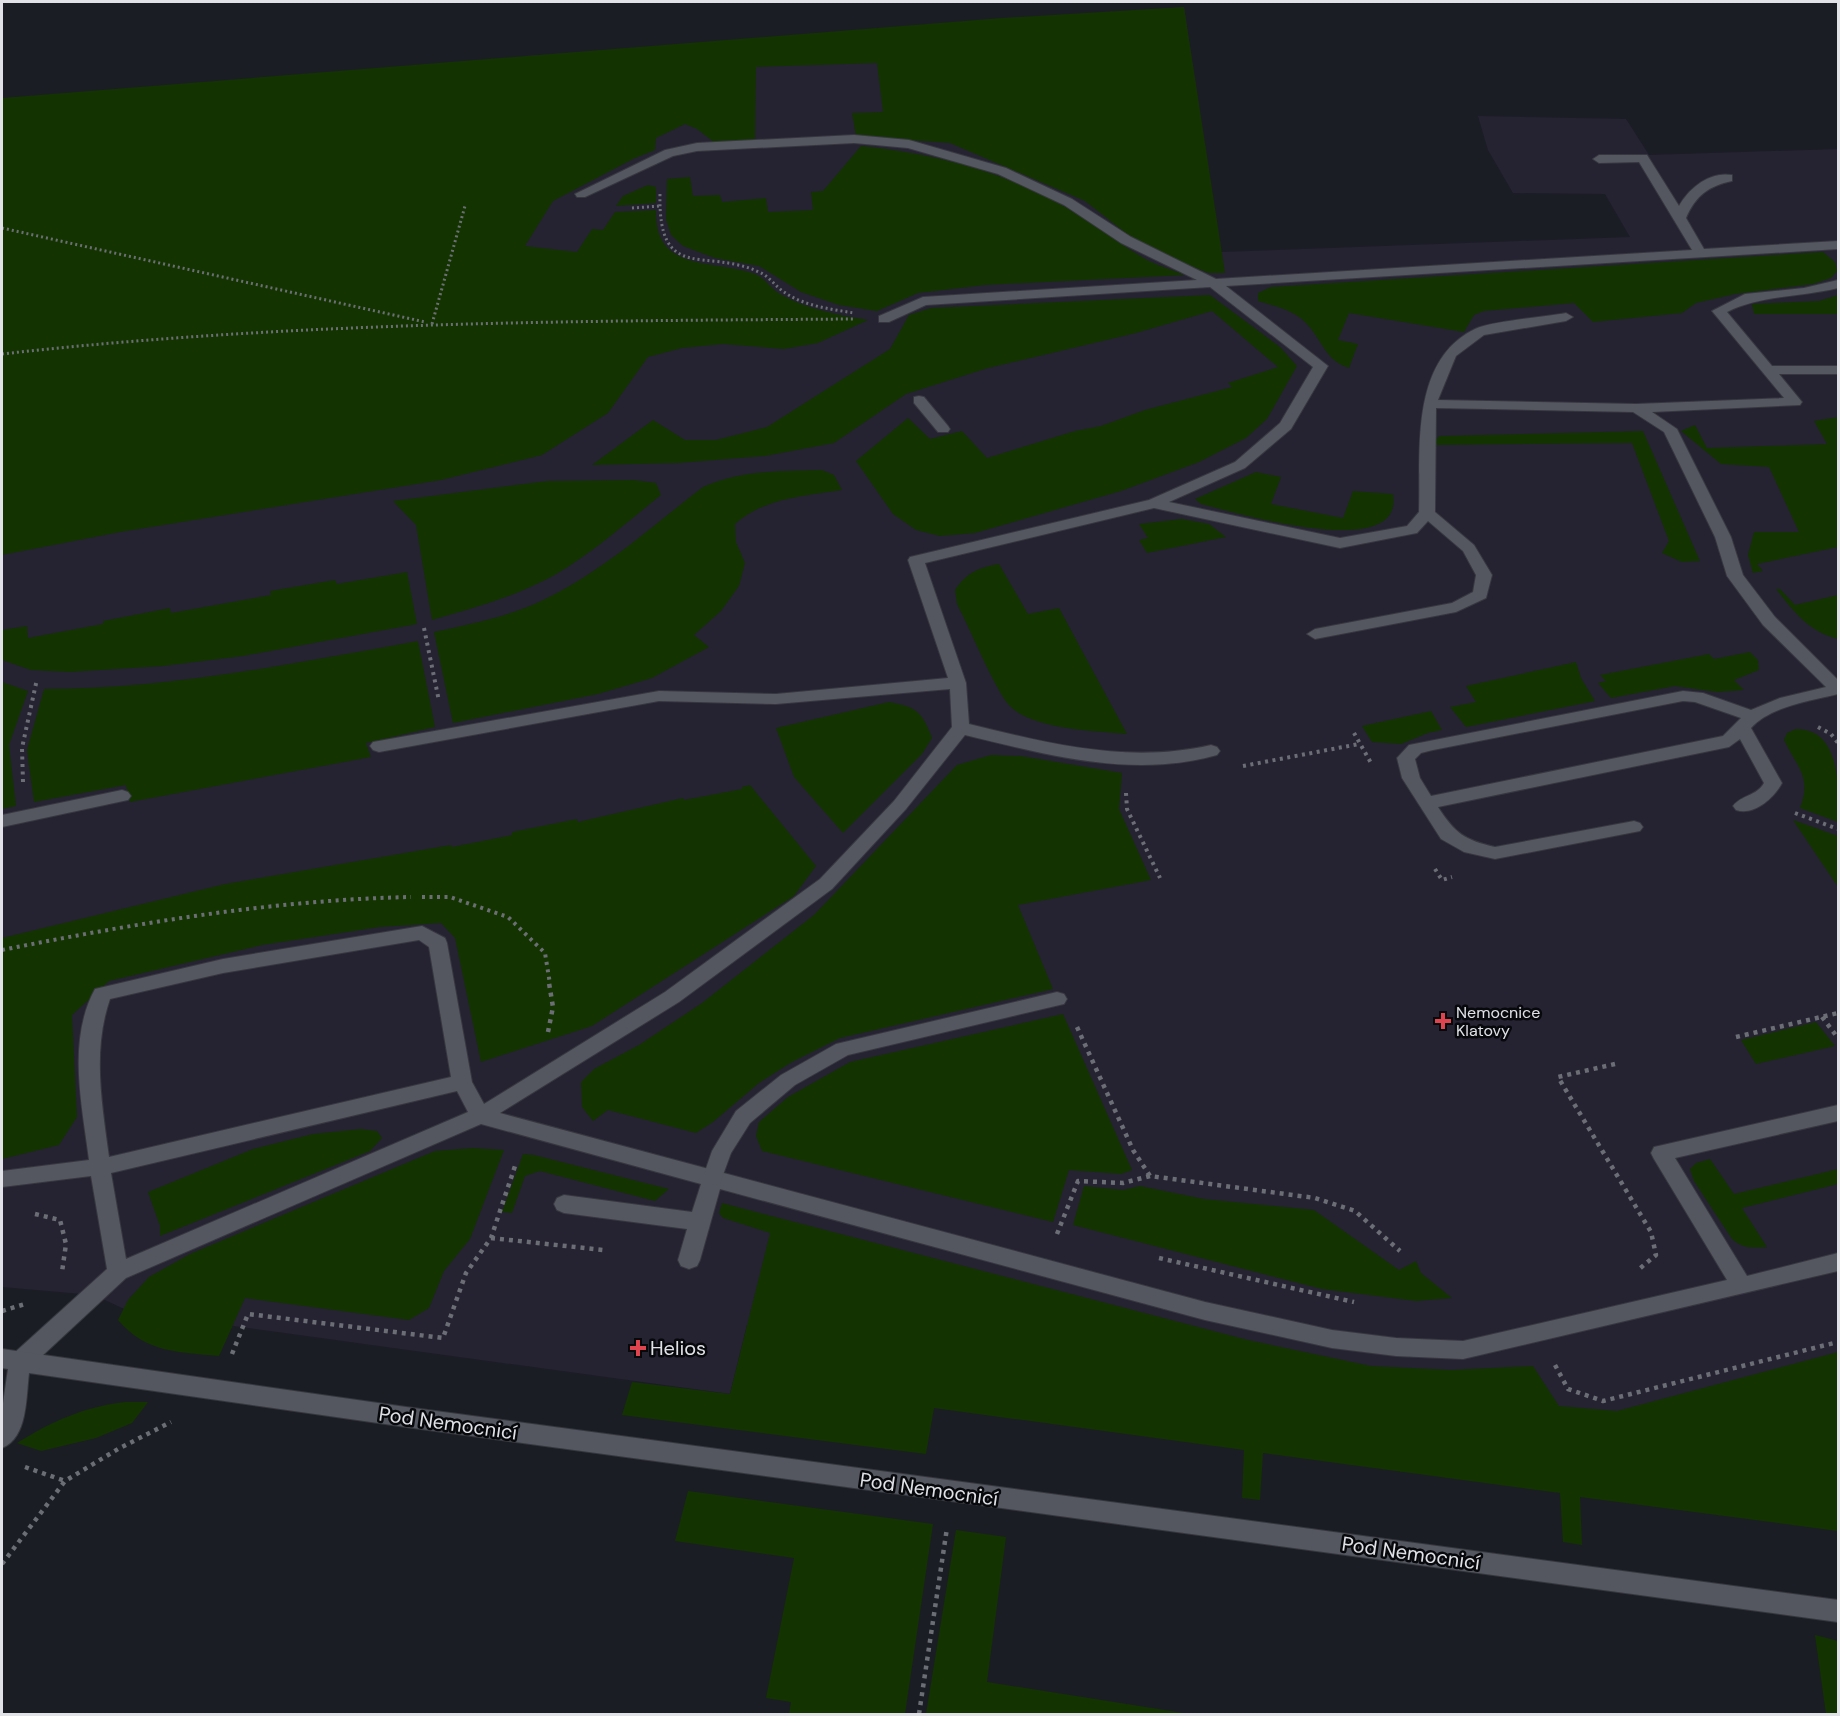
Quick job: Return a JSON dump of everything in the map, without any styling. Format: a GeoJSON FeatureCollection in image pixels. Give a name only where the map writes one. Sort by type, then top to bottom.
{"type":"FeatureCollection","features":[{"type":"Feature","properties":{"kind":"street"},"geometry":{"type":"LineString","coordinates":[[2,1438],[10,1428],[8,1366],[118,1272],[480,1116],[672,997],[826,884],[900,805],[961,729],[958,683],[916,560],[1007,546],[1154,503],[1240,465],[1286,426],[1321,366],[1214,283],[1126,240],[1068,202],[1002,171],[909,144],[854,139],[697,147],[669,153],[581,194]]}},
{"type":"Feature","properties":{"kind":"street"},"geometry":{"type":"LineString","coordinates":[[1599,159],[1643,158],[1700,253]]}},
{"type":"Feature","properties":{"kind":"street"},"geometry":{"type":"LineString","coordinates":[[1680,218],[1688,197],[1716,179],[1728,178]]}},
{"type":"Feature","properties":{"kind":"street"},"geometry":{"type":"LineString","coordinates":[[884,319],[923,301],[1838,246]]}},
{"type":"Feature","properties":{"kind":"street"},"geometry":{"type":"LineString","coordinates":[[1429,404],[1636,408],[1795,402],[1719,311],[1745,298],[1804,292],[1839,284]]}},
{"type":"Feature","properties":{"kind":"street"},"geometry":{"type":"LineString","coordinates":[[1154,503],[1340,543],[1412,530],[1427,513],[1429,404],[1450,354],[1480,332],[1566,317]]}},
{"type":"Feature","properties":{"kind":"street"},"geometry":{"type":"LineString","coordinates":[[1768,370],[1839,370]]}},
{"type":"Feature","properties":{"kind":"street"},"geometry":{"type":"LineString","coordinates":[[919,400],[943,429]]}},
{"type":"Feature","properties":{"kind":"street"},"geometry":{"type":"LineString","coordinates":[[1636,408],[1670,429],[1723,537],[1735,576],[1769,621],[1839,689]]}},
{"type":"Feature","properties":{"kind":"street"},"geometry":{"type":"LineString","coordinates":[[1315,634],[1456,607],[1480,595],[1484,574],[1469,548],[1427,513]]}},
{"type":"Feature","properties":{"kind":"street"},"geometry":{"type":"LineString","coordinates":[[379,746],[659,696],[776,699],[958,683]]}},
{"type":"Feature","properties":{"kind":"street"},"geometry":{"type":"LineString","coordinates":[[1427,803],[1729,741],[1747,722],[1786,702],[1839,689]]}},
{"type":"Feature","properties":{"kind":"street"},"geometry":{"type":"LineString","coordinates":[[1634,827],[1496,853],[1470,848],[1447,834],[1411,778],[1406,758],[1415,749],[1433,744],[1683,696],[1697,697],[1747,722],[1773,783],[1767,794],[1742,806]]}},
{"type":"Feature","properties":{"kind":"street"},"geometry":{"type":"LineString","coordinates":[[961,729],[1043,748],[1132,759],[1171,759],[1211,751]]}},
{"type":"Feature","properties":{"kind":"street"},"geometry":{"type":"LineString","coordinates":[[2,820],[122,796]]}},
{"type":"Feature","properties":{"kind":"street"},"geometry":{"type":"LineString","coordinates":[[118,1272],[100,1167],[89,1071],[93,1014],[102,994],[223,966],[422,933],[438,943],[462,1082],[480,1116],[1205,1311],[1322,1337],[1396,1347],[1463,1350],[1839,1262]]}},
{"type":"Feature","properties":{"kind":"street"},"geometry":{"type":"LineString","coordinates":[[689,1260],[722,1152],[742,1117],[788,1080],[843,1049],[1057,999]]}},
{"type":"Feature","properties":{"kind":"street"},"geometry":{"type":"LineString","coordinates":[[2,1179],[100,1167],[462,1082]]}},
{"type":"Feature","properties":{"kind":"street"},"geometry":{"type":"LineString","coordinates":[[1742,1286],[1660,1153],[1839,1113]]}},
{"type":"Feature","properties":{"kind":"street"},"geometry":{"type":"LineString","coordinates":[[564,1204],[700,1222]]}},
{"type":"Feature","properties":{"kind":"street","name":"Pod Nemocnicí"},"geometry":{"type":"LineString","coordinates":[[8,1366],[216,1390],[1839,1611]]}},
{"type":"Feature","properties":{"kind":"path"},"geometry":{"type":"LineString","coordinates":[[660,189],[662,229],[667,243],[684,255],[753,269],[766,274],[785,293],[816,305],[884,319]]}},
{"type":"Feature","properties":{"kind":"path"},"geometry":{"type":"LineString","coordinates":[[432,324],[465,206]]}},
{"type":"Feature","properties":{"kind":"path"},"geometry":{"type":"LineString","coordinates":[[2,228],[432,324]]}},
{"type":"Feature","properties":{"kind":"path"},"geometry":{"type":"LineString","coordinates":[[2,354],[70,345],[203,334],[432,324],[884,319]]}},
{"type":"Feature","properties":{"kind":"path"},"geometry":{"type":"LineString","coordinates":[[424,628],[446,734]]}},
{"type":"Feature","properties":{"kind":"path"},"geometry":{"type":"LineString","coordinates":[[24,816],[22,748],[37,680]]}},
{"type":"Feature","properties":{"kind":"path"},"geometry":{"type":"LineString","coordinates":[[1127,809],[1160,878]]}},
{"type":"Feature","properties":{"kind":"path"},"geometry":{"type":"LineString","coordinates":[[1736,1037],[1839,1013]]}},
{"type":"Feature","properties":{"kind":"path"},"geometry":{"type":"LineString","coordinates":[[1822,1017],[1839,1038]]}},
{"type":"Feature","properties":{"kind":"path"},"geometry":{"type":"LineString","coordinates":[[1075,1023],[1133,1150],[1150,1176]]}},
{"type":"Feature","properties":{"kind":"path"},"geometry":{"type":"LineString","coordinates":[[1615,1064],[1558,1077],[1651,1232],[1656,1255],[1640,1270],[1629,1273]]}},
{"type":"Feature","properties":{"kind":"path"},"geometry":{"type":"LineString","coordinates":[[216,1390],[248,1314],[443,1338],[466,1273],[491,1238],[517,1158],[533,1131]]}},
{"type":"Feature","properties":{"kind":"path"},"geometry":{"type":"LineString","coordinates":[[1057,1234],[1078,1181],[1123,1183],[1150,1176],[1315,1198],[1355,1211],[1400,1251]]}},
{"type":"Feature","properties":{"kind":"path"},"geometry":{"type":"LineString","coordinates":[[29,1213],[60,1220],[66,1244],[62,1272],[57,1279]]}},
{"type":"Feature","properties":{"kind":"path"},"geometry":{"type":"LineString","coordinates":[[1045,1231],[1068,1236]]}},
{"type":"Feature","properties":{"kind":"path"},"geometry":{"type":"LineString","coordinates":[[491,1238],[603,1250]]}},
{"type":"Feature","properties":{"kind":"path"},"geometry":{"type":"LineString","coordinates":[[1147,1255],[1363,1304]]}},
{"type":"Feature","properties":{"kind":"path"},"geometry":{"type":"LineString","coordinates":[[2,1311],[36,1300]]}},
{"type":"Feature","properties":{"kind":"path"},"geometry":{"type":"LineString","coordinates":[[1538,1334],[1569,1389],[1603,1401],[1839,1342]]}},
{"type":"Feature","properties":{"kind":"path"},"geometry":{"type":"LineString","coordinates":[[2,1564],[65,1482],[23,1466]]}},
{"type":"Feature","properties":{"kind":"path"},"geometry":{"type":"LineString","coordinates":[[919,1714],[948,1521]]}},
{"type":"Feature","properties":{"kind":"shaded area"},"geometry":{"type":"Polygon","coordinates":[[[1184,7],[1221,252],[1630,237],[1605,194],[1513,193],[1488,150],[1478,116],[1626,119],[1649,155],[1838,149],[1838,1510],[747,1325],[730,1394],[131,1312],[94,1295],[2,1287],[2,368],[478,248],[525,56],[1184,7]]]}},
{"type":"Feature","properties":{"kind":"green space"},"geometry":{"type":"Polygon","coordinates":[[[1184,7],[1225,273],[1209,273],[1176,260],[1131,237],[1085,201],[950,143],[856,136],[852,113],[883,112],[877,63],[756,67],[755,139],[715,143],[697,129],[685,124],[656,138],[655,150],[553,201],[525,246],[577,252],[592,229],[603,230],[615,212],[656,210],[658,230],[665,244],[675,254],[705,264],[755,274],[780,294],[811,308],[868,320],[818,343],[784,349],[723,344],[682,348],[648,357],[608,413],[542,455],[441,480],[120,532],[2,555],[2,98],[1002,18],[1184,7]]]}},
{"type":"Feature","properties":{"kind":"green space"},"geometry":{"type":"Polygon","coordinates":[[[861,146],[937,158],[1011,181],[1069,210],[1147,260],[1185,275],[985,285],[918,293],[877,311],[839,305],[801,292],[759,266],[715,258],[683,246],[671,235],[666,219],[667,179],[690,177],[693,196],[720,195],[722,202],[766,198],[768,212],[813,210],[811,192],[823,191],[861,146]]]}},
{"type":"Feature","properties":{"kind":"green space"},"geometry":{"type":"Polygon","coordinates":[[[648,185],[656,187],[656,203],[616,206],[623,196],[648,185]]]}},
{"type":"Feature","properties":{"kind":"green space"},"geometry":{"type":"Polygon","coordinates":[[[1823,252],[1835,262],[1837,271],[1831,278],[1813,284],[1735,294],[1696,303],[1682,313],[1593,322],[1574,303],[1484,311],[1474,315],[1464,332],[1349,313],[1338,340],[1358,344],[1349,368],[1329,355],[1311,329],[1295,314],[1258,301],[1258,293],[1271,287],[1823,252]]]}},
{"type":"Feature","properties":{"kind":"green space"},"geometry":{"type":"Polygon","coordinates":[[[1210,295],[1280,347],[1297,366],[1267,419],[1246,438],[1199,462],[1121,491],[975,533],[940,536],[916,530],[893,514],[856,461],[908,418],[930,439],[962,431],[987,458],[1075,431],[1101,426],[1145,410],[1232,387],[1228,383],[1278,367],[1212,311],[1136,333],[988,368],[906,394],[834,443],[765,456],[679,463],[592,465],[653,420],[685,440],[716,440],[767,427],[890,349],[909,315],[931,308],[1210,295]]]}},
{"type":"Feature","properties":{"kind":"green space"},"geometry":{"type":"Polygon","coordinates":[[[1838,295],[1838,314],[1754,314],[1752,304],[1819,301],[1838,295]]]}},
{"type":"Feature","properties":{"kind":"green space"},"geometry":{"type":"Polygon","coordinates":[[[1838,417],[1838,547],[1757,564],[1763,571],[1753,573],[1748,555],[1754,532],[1799,532],[1769,467],[1721,464],[1681,431],[1695,425],[1707,448],[1827,444],[1814,421],[1838,417]]]}},
{"type":"Feature","properties":{"kind":"green space"},"geometry":{"type":"Polygon","coordinates":[[[1643,431],[1700,561],[1682,562],[1662,553],[1669,541],[1632,443],[1428,445],[1440,436],[1643,431]]]}},
{"type":"Feature","properties":{"kind":"green space"},"geometry":{"type":"Polygon","coordinates":[[[822,470],[834,475],[842,490],[772,503],[746,515],[735,524],[736,542],[745,563],[739,586],[721,611],[694,635],[709,647],[652,678],[598,694],[453,723],[434,632],[515,611],[563,590],[605,563],[703,487],[717,481],[746,474],[822,470]]]}},
{"type":"Feature","properties":{"kind":"green space"},"geometry":{"type":"Polygon","coordinates":[[[1256,472],[1281,477],[1271,504],[1343,518],[1353,491],[1393,494],[1390,515],[1373,526],[1346,530],[1314,528],[1247,516],[1201,504],[1195,499],[1256,472]]]}},
{"type":"Feature","properties":{"kind":"green space"},"geometry":{"type":"Polygon","coordinates":[[[634,480],[656,483],[661,495],[587,554],[556,574],[515,594],[432,620],[416,525],[393,501],[547,481],[634,480]]]}},
{"type":"Feature","properties":{"kind":"green space"},"geometry":{"type":"Polygon","coordinates":[[[1182,519],[1209,524],[1226,537],[1147,553],[1139,540],[1148,538],[1139,524],[1182,519]]]}},
{"type":"Feature","properties":{"kind":"green space"},"geometry":{"type":"Polygon","coordinates":[[[999,564],[1028,614],[1059,608],[1127,734],[1066,728],[1034,720],[1011,707],[990,674],[957,604],[955,590],[974,572],[999,564]]]}},
{"type":"Feature","properties":{"kind":"green space"},"geometry":{"type":"Polygon","coordinates":[[[407,572],[417,624],[243,656],[163,666],[69,672],[31,670],[2,660],[2,630],[27,626],[28,638],[103,624],[103,621],[170,608],[171,613],[271,595],[270,591],[335,580],[337,584],[407,572]]]}},
{"type":"Feature","properties":{"kind":"green space"},"geometry":{"type":"Polygon","coordinates":[[[1776,589],[1780,589],[1795,605],[1838,595],[1838,639],[1810,626],[1776,589]]]}},
{"type":"Feature","properties":{"kind":"green space"},"geometry":{"type":"Polygon","coordinates":[[[418,641],[435,727],[366,743],[371,757],[130,802],[126,785],[34,802],[27,750],[44,689],[138,685],[185,680],[418,641]]]}},
{"type":"Feature","properties":{"kind":"green space"},"geometry":{"type":"Polygon","coordinates":[[[1750,652],[1758,660],[1759,670],[1734,680],[1744,690],[1717,692],[1675,686],[1611,698],[1598,683],[1606,681],[1600,675],[1709,654],[1714,659],[1750,652]]]}},
{"type":"Feature","properties":{"kind":"green space"},"geometry":{"type":"Polygon","coordinates":[[[1576,662],[1581,678],[1595,701],[1466,727],[1450,707],[1476,702],[1466,686],[1576,662]]]}},
{"type":"Feature","properties":{"kind":"green space"},"geometry":{"type":"Polygon","coordinates":[[[2,682],[28,691],[9,745],[16,806],[2,809],[2,682]]]}},
{"type":"Feature","properties":{"kind":"green space"},"geometry":{"type":"Polygon","coordinates":[[[889,702],[906,706],[917,712],[925,722],[932,738],[922,754],[843,833],[794,777],[776,728],[889,702]]]}},
{"type":"Feature","properties":{"kind":"green space"},"geometry":{"type":"Polygon","coordinates":[[[1431,711],[1442,730],[1401,744],[1372,742],[1362,726],[1431,711]]]}},
{"type":"Feature","properties":{"kind":"green space"},"geometry":{"type":"Polygon","coordinates":[[[1796,729],[1810,731],[1821,738],[1829,748],[1837,776],[1838,822],[1800,808],[1804,780],[1784,740],[1787,733],[1796,729]]]}},
{"type":"Feature","properties":{"kind":"green space"},"geometry":{"type":"Polygon","coordinates":[[[991,755],[1021,756],[1122,773],[1119,809],[1151,880],[1018,905],[1053,989],[840,1038],[792,1062],[759,1083],[713,1122],[696,1133],[608,1110],[593,1121],[582,1107],[581,1082],[594,1069],[639,1045],[702,1003],[814,915],[957,765],[991,755]]]}},
{"type":"Feature","properties":{"kind":"green space"},"geometry":{"type":"Polygon","coordinates":[[[750,785],[816,866],[794,896],[592,1026],[481,1062],[455,938],[441,923],[380,927],[262,945],[109,981],[72,1015],[77,1117],[59,1145],[2,1159],[2,938],[225,884],[451,845],[452,847],[512,835],[512,832],[577,819],[578,822],[683,798],[684,800],[742,789],[750,785]]]}},
{"type":"Feature","properties":{"kind":"green space"},"geometry":{"type":"Polygon","coordinates":[[[1793,820],[1838,836],[1838,887],[1793,820]]]}},
{"type":"Feature","properties":{"kind":"green space"},"geometry":{"type":"Polygon","coordinates":[[[1063,1014],[1132,1170],[1121,1174],[1069,1170],[1053,1222],[762,1151],[756,1136],[759,1122],[788,1097],[850,1062],[1063,1014]]]}},
{"type":"Feature","properties":{"kind":"green space"},"geometry":{"type":"Polygon","coordinates":[[[1816,1022],[1835,1046],[1756,1064],[1741,1040],[1816,1022]]]}},
{"type":"Feature","properties":{"kind":"green space"},"geometry":{"type":"Polygon","coordinates":[[[361,1129],[377,1131],[382,1138],[370,1151],[160,1236],[160,1226],[148,1192],[253,1149],[313,1134],[361,1129]]]}},
{"type":"Feature","properties":{"kind":"green space"},"geometry":{"type":"Polygon","coordinates":[[[473,1148],[504,1150],[470,1239],[444,1271],[429,1308],[409,1320],[245,1298],[219,1356],[176,1352],[151,1345],[129,1331],[118,1320],[128,1300],[149,1277],[190,1254],[435,1151],[473,1148]]]}},
{"type":"Feature","properties":{"kind":"green space"},"geometry":{"type":"Polygon","coordinates":[[[523,1154],[669,1189],[655,1201],[540,1171],[525,1176],[512,1213],[502,1212],[523,1154]]]}},
{"type":"Feature","properties":{"kind":"green space"},"geometry":{"type":"Polygon","coordinates":[[[1710,1159],[1734,1194],[1838,1169],[1838,1184],[1742,1208],[1767,1247],[1748,1247],[1732,1239],[1694,1181],[1690,1169],[1696,1163],[1710,1159]]]}},
{"type":"Feature","properties":{"kind":"green space"},"geometry":{"type":"Polygon","coordinates":[[[1084,1186],[1123,1190],[1140,1186],[1204,1199],[1314,1210],[1399,1270],[1416,1261],[1421,1273],[1452,1298],[1416,1301],[1322,1289],[1073,1225],[1084,1186]]]}},
{"type":"Feature","properties":{"kind":"green space"},"geometry":{"type":"Polygon","coordinates":[[[722,1203],[1248,1340],[1371,1366],[1451,1370],[1533,1366],[1559,1406],[1617,1411],[1838,1352],[1838,1531],[1580,1497],[1582,1545],[1563,1542],[1560,1493],[1263,1453],[1260,1500],[1242,1498],[1244,1450],[934,1408],[926,1454],[622,1415],[632,1382],[730,1394],[770,1233],[723,1218],[719,1213],[722,1203]]]}},
{"type":"Feature","properties":{"kind":"green space"},"geometry":{"type":"Polygon","coordinates":[[[125,1402],[148,1402],[132,1423],[96,1438],[41,1451],[17,1443],[69,1416],[96,1407],[125,1402]]]}},
{"type":"Feature","properties":{"kind":"green space"},"geometry":{"type":"Polygon","coordinates":[[[688,1491],[933,1524],[905,1714],[789,1714],[791,1702],[766,1698],[794,1558],[675,1541],[688,1491]]]}},
{"type":"Feature","properties":{"kind":"green space"},"geometry":{"type":"Polygon","coordinates":[[[956,1530],[1006,1537],[987,1682],[1190,1714],[926,1714],[956,1530]]]}},
{"type":"Feature","properties":{"kind":"green space"},"geometry":{"type":"Polygon","coordinates":[[[1815,1635],[1838,1641],[1838,1714],[1826,1714],[1815,1635]]]}},
{"type":"Feature","properties":{"kind":"place","name":"Nemocnice Klatovy"},"geometry":{"type":"Point","coordinates":[1443,1021]}},
{"type":"Feature","properties":{"kind":"place","name":"Helios"},"geometry":{"type":"Point","coordinates":[638,1348]}}]}
